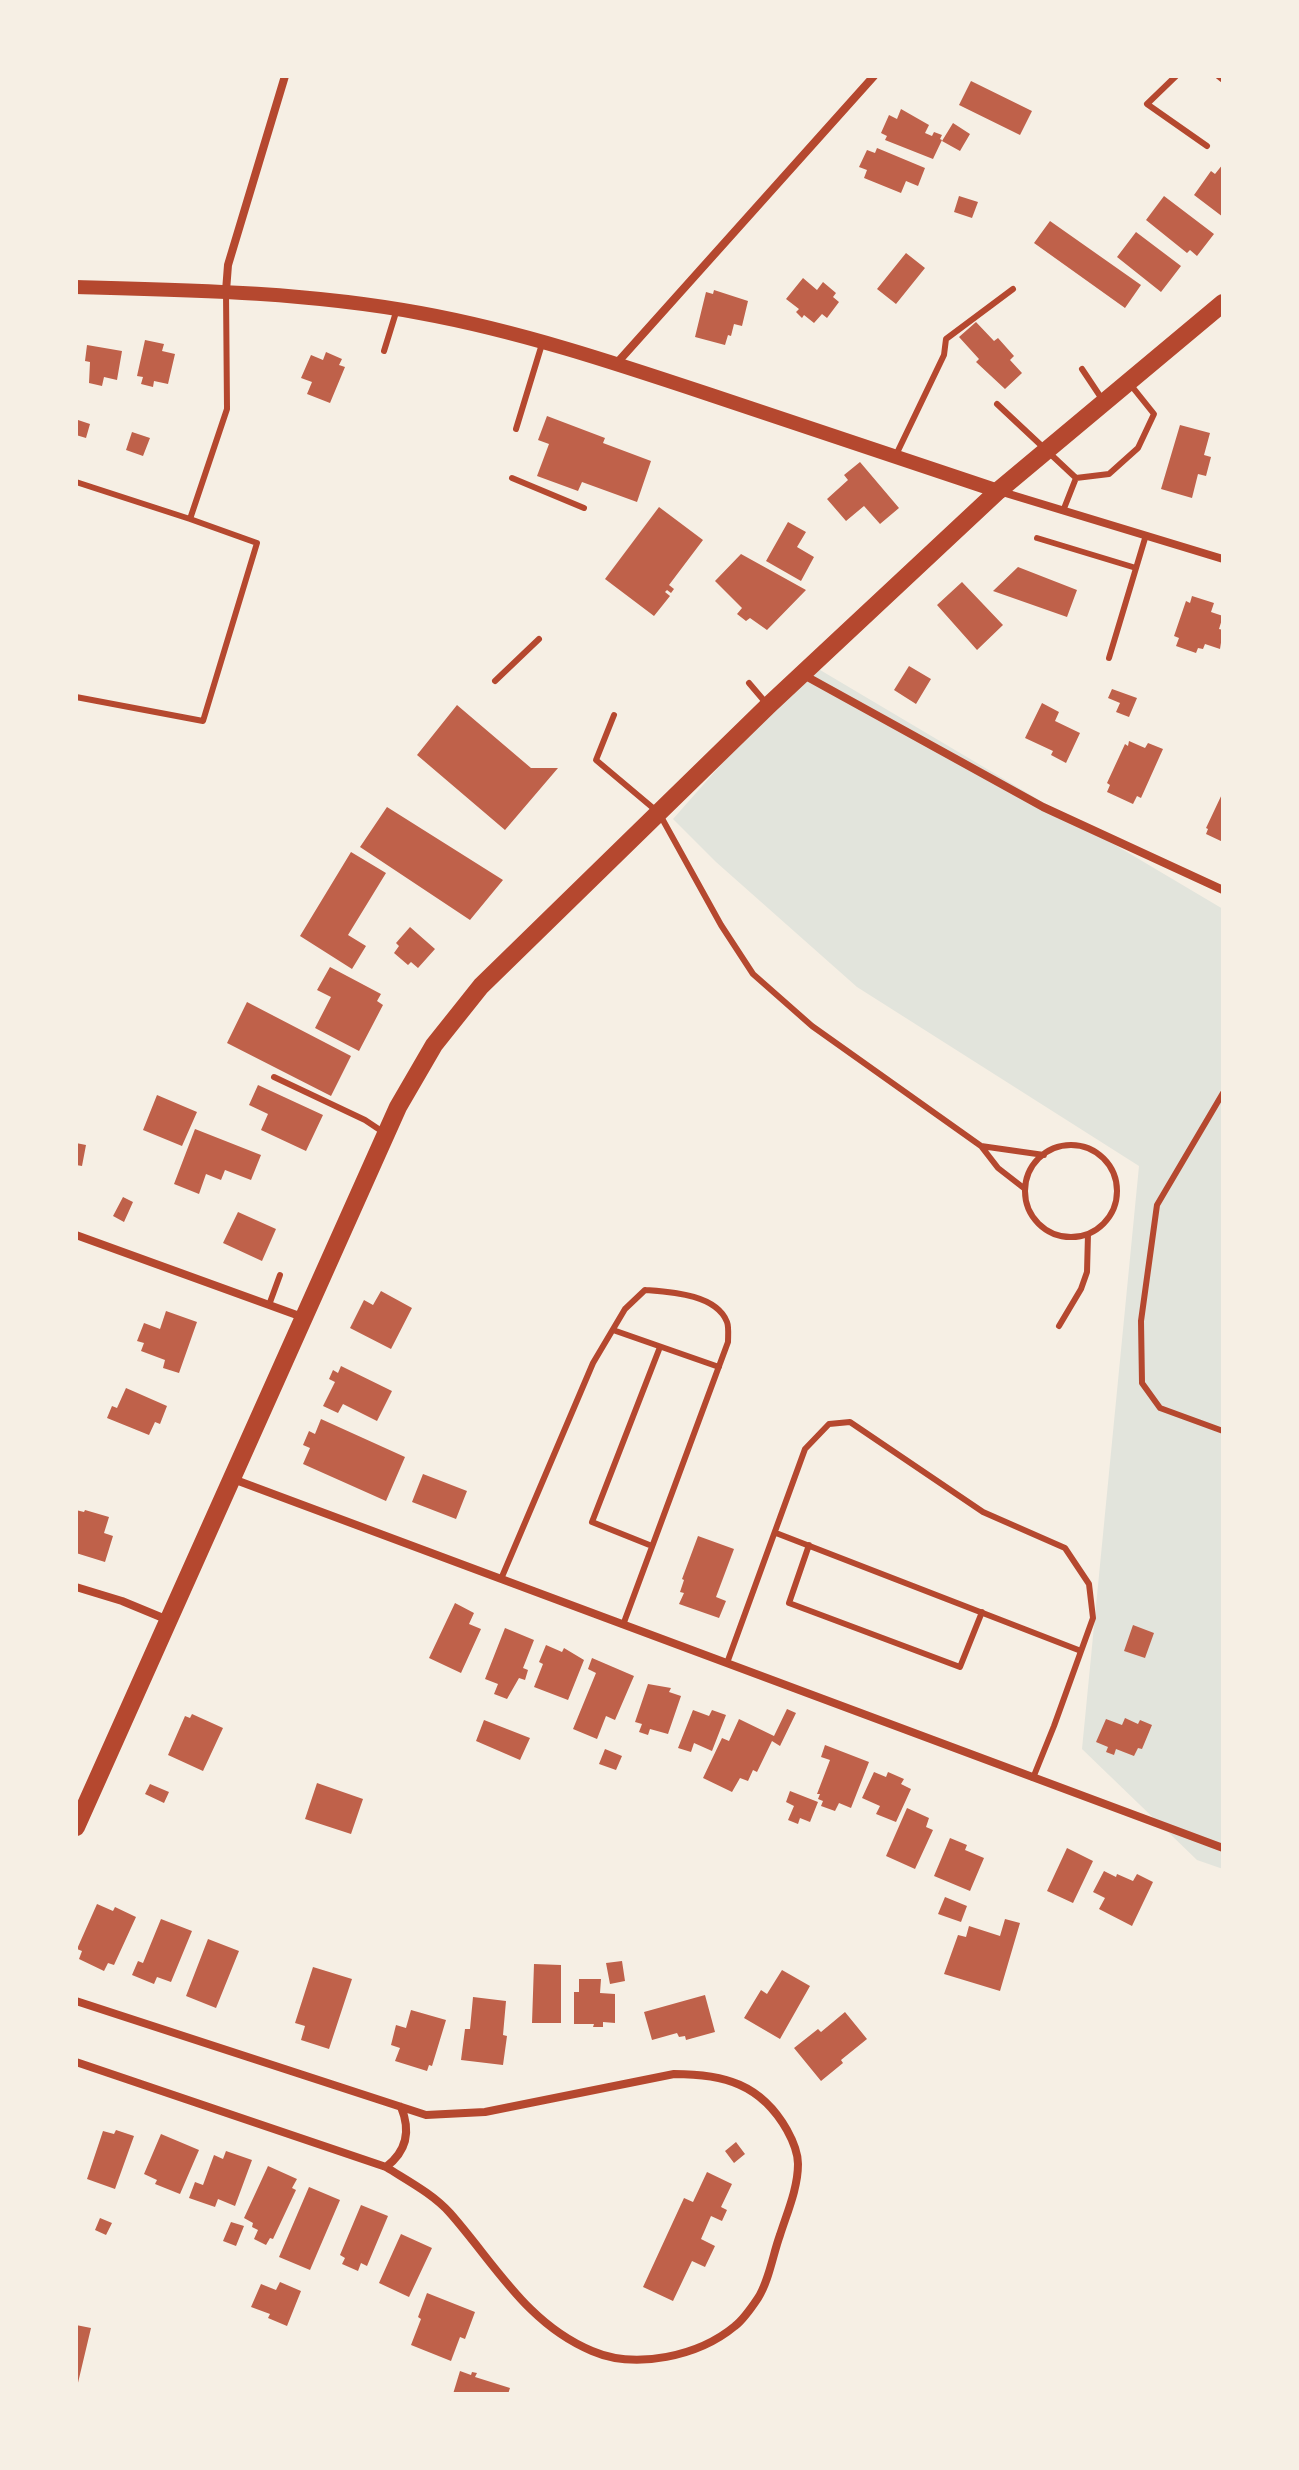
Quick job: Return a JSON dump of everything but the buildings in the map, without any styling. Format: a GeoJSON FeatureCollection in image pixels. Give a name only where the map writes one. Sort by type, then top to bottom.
{"type":"FeatureCollection","features":[{"type":"Feature","properties":{"kind":"main road"},"geometry":{"type":"LineString","coordinates":[[76,1827],[398,1107],[434,1045],[481,986],[769,705],[998,491],[1223,303]]}},
{"type":"Feature","properties":{"kind":"street"},"geometry":{"type":"LineString","coordinates":[[226,291],[228,265],[285,76]]}},
{"type":"Feature","properties":{"kind":"street"},"geometry":{"type":"LineString","coordinates":[[616,364],[874,76]]}},
{"type":"Feature","properties":{"kind":"street"},"geometry":{"type":"LineString","coordinates":[[76,287],[226,291],[324,299],[397,309],[513,334],[616,364],[998,491],[1223,559]]}},
{"type":"Feature","properties":{"kind":"street"},"geometry":{"type":"LineString","coordinates":[[802,674],[1043,807],[1223,890]]}},
{"type":"Feature","properties":{"kind":"street"},"geometry":{"type":"LineString","coordinates":[[76,1235],[305,1318]]}},
{"type":"Feature","properties":{"kind":"street"},"geometry":{"type":"LineString","coordinates":[[232,1478],[1223,1848]]}},
{"type":"Feature","properties":{"kind":"street"},"geometry":{"type":"LineString","coordinates":[[76,1587],[168,1620]]}},
{"type":"Feature","properties":{"kind":"street"},"geometry":{"type":"LineString","coordinates":[[76,2001],[426,2115],[485,2112],[674,2074],[705,2074],[735,2082],[760,2096],[778,2115],[792,2138],[798,2163],[791,2201],[760,2295],[736,2326],[690,2352],[642,2361],[596,2353],[567,2340],[539,2319],[497,2274],[449,2212],[426,2192],[386,2167],[76,2062]]}},
{"type":"Feature","properties":{"kind":"street"},"geometry":{"type":"LineString","coordinates":[[386,2167],[395,2160],[408,2134],[401,2107]]}},
{"type":"Feature","properties":{"kind":"lane"},"geometry":{"type":"LineString","coordinates":[[1176,76],[1147,104],[1207,146]]}},
{"type":"Feature","properties":{"kind":"lane"},"geometry":{"type":"LineString","coordinates":[[1218,76],[1223,80]]}},
{"type":"Feature","properties":{"kind":"lane"},"geometry":{"type":"LineString","coordinates":[[895,457],[944,355],[946,339],[1013,289]]}},
{"type":"Feature","properties":{"kind":"lane"},"geometry":{"type":"LineString","coordinates":[[190,519],[227,409],[226,291]]}},
{"type":"Feature","properties":{"kind":"lane"},"geometry":{"type":"LineString","coordinates":[[384,351],[397,309]]}},
{"type":"Feature","properties":{"kind":"lane"},"geometry":{"type":"LineString","coordinates":[[516,429],[543,342]]}},
{"type":"Feature","properties":{"kind":"lane"},"geometry":{"type":"LineString","coordinates":[[1082,369],[1104,402]]}},
{"type":"Feature","properties":{"kind":"lane"},"geometry":{"type":"LineString","coordinates":[[997,404],[1076,478],[1109,474],[1138,448],[1154,414],[1129,382]]}},
{"type":"Feature","properties":{"kind":"lane"},"geometry":{"type":"LineString","coordinates":[[512,478],[584,508]]}},
{"type":"Feature","properties":{"kind":"lane"},"geometry":{"type":"LineString","coordinates":[[1063,511],[1076,478]]}},
{"type":"Feature","properties":{"kind":"lane"},"geometry":{"type":"LineString","coordinates":[[76,482],[257,543],[203,721],[76,697]]}},
{"type":"Feature","properties":{"kind":"lane"},"geometry":{"type":"LineString","coordinates":[[1109,658],[1146,535]]}},
{"type":"Feature","properties":{"kind":"lane"},"geometry":{"type":"LineString","coordinates":[[1037,538],[1136,568]]}},
{"type":"Feature","properties":{"kind":"lane"},"geometry":{"type":"LineString","coordinates":[[495,681],[539,639]]}},
{"type":"Feature","properties":{"kind":"lane"},"geometry":{"type":"LineString","coordinates":[[749,683],[769,705]]}},
{"type":"Feature","properties":{"kind":"lane"},"geometry":{"type":"LineString","coordinates":[[614,715],[596,760],[659,813],[721,925],[753,974],[812,1026],[981,1146],[998,1168],[1025,1189]]}},
{"type":"Feature","properties":{"kind":"lane"},"geometry":{"type":"LineString","coordinates":[[274,1077],[365,1120],[386,1134]]}},
{"type":"Feature","properties":{"kind":"lane"},"geometry":{"type":"LineString","coordinates":[[1223,1093],[1157,1205],[1141,1321],[1142,1383],[1160,1408],[1223,1431]]}},
{"type":"Feature","properties":{"kind":"lane"},"geometry":{"type":"LineString","coordinates":[[1073,1144],[1088,1147],[1102,1156],[1112,1168],[1117,1183],[1116,1199],[1111,1214],[1101,1226],[1088,1234],[1058,1236],[1034,1220],[1027,1207],[1025,1189],[1032,1170],[1044,1155],[1057,1145],[1073,1144]]}},
{"type":"Feature","properties":{"kind":"lane"},"geometry":{"type":"LineString","coordinates":[[981,1146],[1044,1155]]}},
{"type":"Feature","properties":{"kind":"lane"},"geometry":{"type":"LineString","coordinates":[[1059,1326],[1081,1289],[1087,1272],[1088,1234]]}},
{"type":"Feature","properties":{"kind":"lane"},"geometry":{"type":"LineString","coordinates":[[269,1305],[280,1275]]}},
{"type":"Feature","properties":{"kind":"lane"},"geometry":{"type":"LineString","coordinates":[[501,1579],[593,1363],[625,1309],[645,1290],[686,1294],[715,1308],[727,1323],[728,1342],[623,1625]]}},
{"type":"Feature","properties":{"kind":"lane"},"geometry":{"type":"LineString","coordinates":[[613,1330],[719,1367]]}},
{"type":"Feature","properties":{"kind":"lane"},"geometry":{"type":"LineString","coordinates":[[652,1546],[592,1522],[660,1347]]}},
{"type":"Feature","properties":{"kind":"lane"},"geometry":{"type":"LineString","coordinates":[[727,1663],[805,1449],[829,1424],[850,1422],[983,1512],[1065,1548],[1089,1584],[1093,1618],[1033,1778]]}},
{"type":"Feature","properties":{"kind":"lane"},"geometry":{"type":"LineString","coordinates":[[776,1533],[1081,1651]]}},
{"type":"Feature","properties":{"kind":"lane"},"geometry":{"type":"LineString","coordinates":[[809,1545],[789,1603],[960,1667],[982,1612]]}},
{"type":"Feature","properties":{"kind":"shaded area"},"geometry":{"type":"Polygon","coordinates":[[[810,664],[1223,909],[1223,1869],[1197,1860],[1082,1749],[1139,1166],[857,987],[716,862],[673,819],[810,664]]]}}]}
